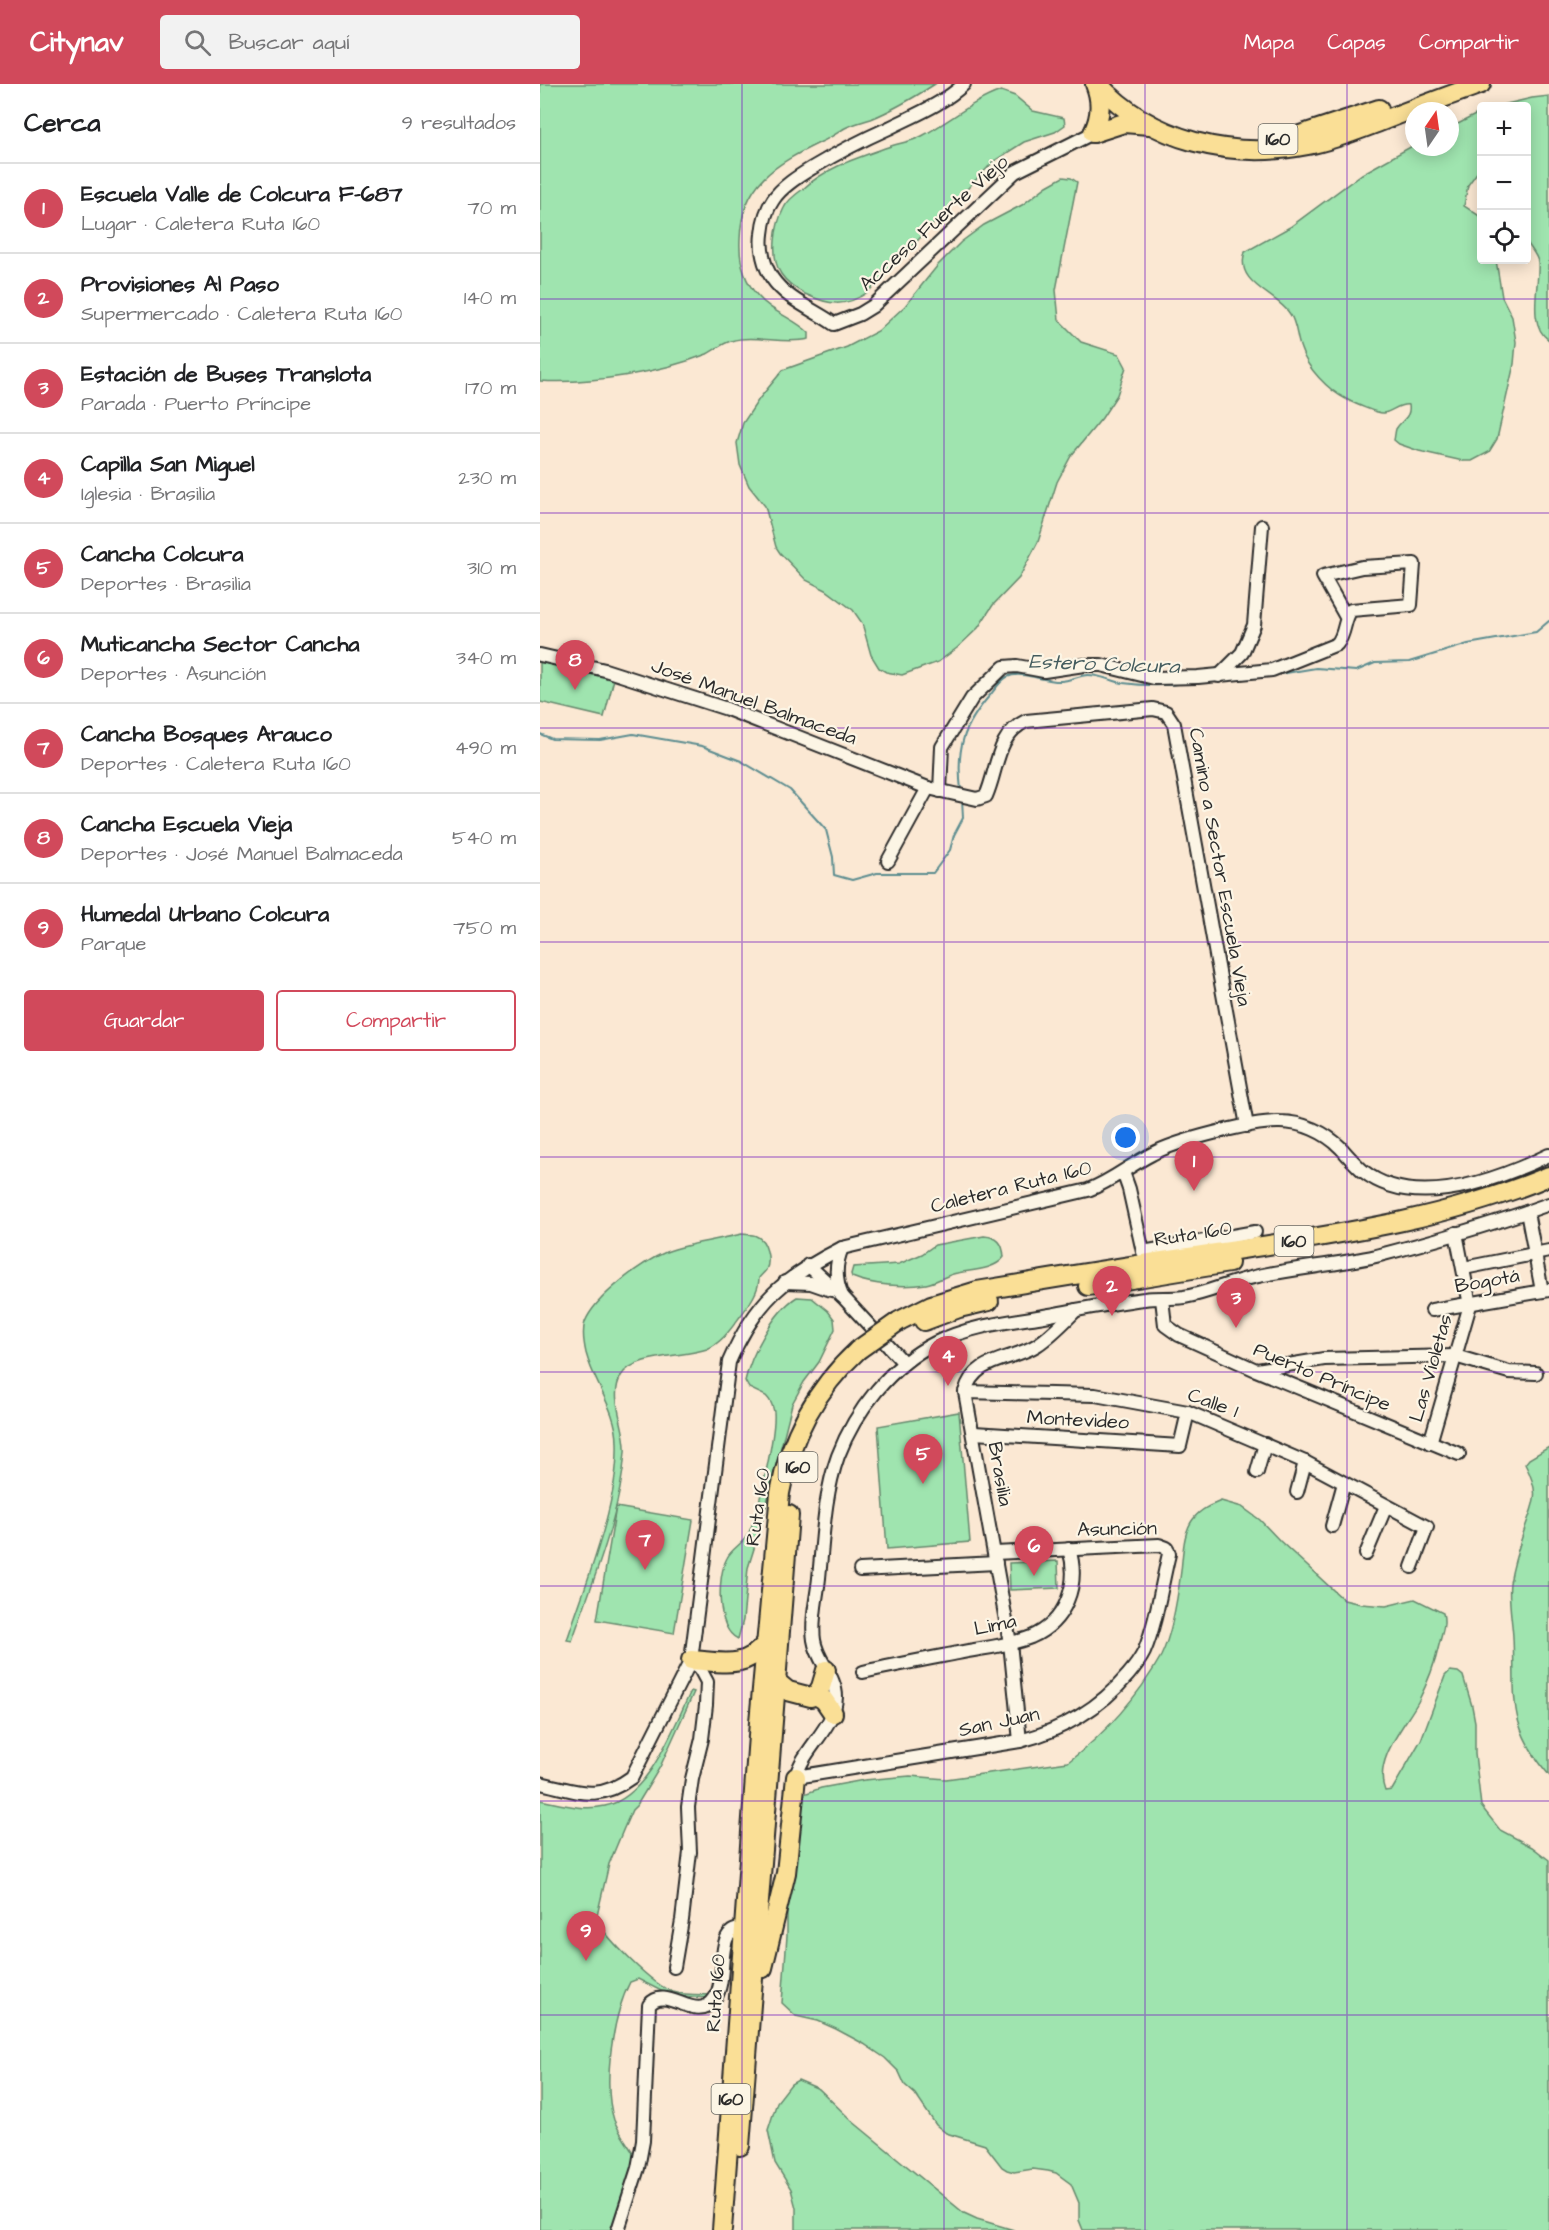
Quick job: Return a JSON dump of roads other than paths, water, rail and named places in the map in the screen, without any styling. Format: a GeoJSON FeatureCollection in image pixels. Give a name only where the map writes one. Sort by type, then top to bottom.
{"type":"FeatureCollection","features":[{"type":"Feature","properties":{"kind":"highway","name":"160"},"geometry":{"type":"LineString","coordinates":[[1096,84],[1126,109],[1153,126],[1182,139],[1212,147],[1244,150],[1293,148],[1341,136],[1481,84]]}},
{"type":"Feature","properties":{"kind":"highway"},"geometry":{"type":"LineString","coordinates":[[1093,133],[1100,111],[1100,97],[1096,84]]}},
{"type":"Feature","properties":{"kind":"highway","name":"160"},"geometry":{"type":"LineString","coordinates":[[1115,84],[1140,105],[1176,125],[1215,137],[1247,141],[1280,139],[1312,132],[1448,84]]}},
{"type":"Feature","properties":{"kind":"highway"},"geometry":{"type":"LineString","coordinates":[[1093,133],[1124,123],[1153,126]]}},
{"type":"Feature","properties":{"kind":"highway","name":"Ruta 160"},"geometry":{"type":"LineString","coordinates":[[722,2230],[761,1695],[780,1493],[787,1461],[798,1431],[814,1401],[834,1374],[938,1302],[977,1291],[1336,1234],[1442,1213],[1549,1176]]}},
{"type":"Feature","properties":{"kind":"highway","name":"Ruta 160"},"geometry":{"type":"LineString","coordinates":[[906,1326],[959,1308],[989,1301],[1233,1262],[1447,1222],[1549,1189]]}},
{"type":"Feature","properties":{"kind":"highway","name":"Ruta 160"},"geometry":{"type":"LineString","coordinates":[[734,2230],[788,1517],[796,1471],[806,1442],[822,1413],[861,1356]]}},
{"type":"Feature","properties":{"kind":"highway"},"geometry":{"type":"LineString","coordinates":[[691,1660],[735,1663],[751,1657],[766,1643]]}},
{"type":"Feature","properties":{"kind":"highway"},"geometry":{"type":"LineString","coordinates":[[735,1663],[753,1680],[761,1695]]}},
{"type":"Feature","properties":{"kind":"highway"},"geometry":{"type":"LineString","coordinates":[[777,1682],[788,1691],[811,1697],[816,1695],[824,1682],[826,1670]]}},
{"type":"Feature","properties":{"kind":"highway"},"geometry":{"type":"LineString","coordinates":[[816,1695],[827,1704],[833,1713]]}},
{"type":"Feature","properties":{"kind":"highway"},"geometry":{"type":"LineString","coordinates":[[746,2068],[763,1964],[786,1874],[796,1777]]}},
{"type":"Feature","properties":{"kind":"street","name":"Acceso Fuerte Viejo"},"geometry":{"type":"LineString","coordinates":[[964,84],[953,94],[922,112],[842,150],[799,177],[773,199],[763,224],[761,243],[764,262],[772,278],[798,303],[834,324],[860,314],[873,306],[1015,172],[1093,133]]}},
{"type":"Feature","properties":{"kind":"street"},"geometry":{"type":"LineString","coordinates":[[1219,676],[1242,653],[1254,625],[1262,526]]}},
{"type":"Feature","properties":{"kind":"street"},"geometry":{"type":"LineString","coordinates":[[888,861],[940,791],[942,747],[972,698],[1004,667],[1017,666],[1044,671],[1101,664],[1154,678],[1219,676],[1272,670],[1337,644],[1343,636],[1346,617],[1351,610],[1411,605],[1414,564],[1362,567],[1323,576],[1346,617]]}},
{"type":"Feature","properties":{"kind":"street","name":"José Manuel Balmaceda"},"geometry":{"type":"LineString","coordinates":[[540,655],[605,670],[727,709],[940,791],[977,799]]}},
{"type":"Feature","properties":{"kind":"street","name":"Camino a Sector Escuela Vieja"},"geometry":{"type":"LineString","coordinates":[[977,799],[986,796],[992,783],[1003,742],[1011,731],[1026,721],[1153,709],[1162,710],[1170,716],[1174,724],[1247,1126]]}},
{"type":"Feature","properties":{"kind":"street","name":"Caletera Ruta 160"},"geometry":{"type":"LineString","coordinates":[[540,1783],[598,1794],[623,1784],[632,1777],[691,1660],[729,1362],[752,1319],[785,1282],[808,1265],[842,1248],[1082,1191],[1100,1185],[1164,1148],[1247,1126],[1278,1122],[1309,1128],[1336,1143],[1357,1166],[1373,1178],[1392,1187],[1415,1191],[1446,1189],[1484,1180],[1549,1155]]}},
{"type":"Feature","properties":{"kind":"street"},"geometry":{"type":"LineString","coordinates":[[1123,1172],[1143,1252],[1255,1232]]}},
{"type":"Feature","properties":{"kind":"street"},"geometry":{"type":"LineString","coordinates":[[796,1777],[798,1768],[808,1750],[833,1713],[836,1701],[835,1688],[817,1650],[814,1628],[827,1499],[833,1471],[843,1443],[861,1411],[904,1363],[933,1344],[994,1324],[1147,1298],[1162,1299],[1205,1292],[1253,1277],[1375,1256],[1549,1204]]}},
{"type":"Feature","properties":{"kind":"street"},"geometry":{"type":"LineString","coordinates":[[1527,1212],[1534,1254],[1545,1291]]}},
{"type":"Feature","properties":{"kind":"street","name":"Las Violetas"},"geometry":{"type":"LineString","coordinates":[[1430,1443],[1470,1305],[1456,1233]]}},
{"type":"Feature","properties":{"kind":"street"},"geometry":{"type":"LineString","coordinates":[[842,1248],[837,1261],[836,1275],[843,1297]]}},
{"type":"Feature","properties":{"kind":"street"},"geometry":{"type":"LineString","coordinates":[[1464,1268],[1549,1251]]}},
{"type":"Feature","properties":{"kind":"street"},"geometry":{"type":"LineString","coordinates":[[808,1265],[843,1297],[904,1363]]}},
{"type":"Feature","properties":{"kind":"street"},"geometry":{"type":"LineString","coordinates":[[785,1282],[811,1283],[827,1288],[843,1297]]}},
{"type":"Feature","properties":{"kind":"street","name":"Bogotá"},"geometry":{"type":"LineString","coordinates":[[1432,1310],[1545,1291]]}},
{"type":"Feature","properties":{"kind":"street","name":"Puerto Príncipe"},"geometry":{"type":"LineString","coordinates":[[1162,1299],[1162,1316],[1169,1329],[1256,1370],[1459,1454]]}},
{"type":"Feature","properties":{"kind":"street"},"geometry":{"type":"LineString","coordinates":[[965,1392],[969,1380],[980,1368],[1036,1346],[1076,1310]]}},
{"type":"Feature","properties":{"kind":"street"},"geometry":{"type":"LineString","coordinates":[[1256,1370],[1324,1359],[1455,1356],[1509,1372],[1536,1373]]}},
{"type":"Feature","properties":{"kind":"street","name":"Calle 1"},"geometry":{"type":"LineString","coordinates":[[965,1392],[1095,1395],[1188,1412],[1305,1462],[1427,1527],[1412,1567]]}},
{"type":"Feature","properties":{"kind":"street","name":"Brasilia"},"geometry":{"type":"LineString","coordinates":[[965,1392],[1010,1643],[1020,1741]]}},
{"type":"Feature","properties":{"kind":"street","name":"Montevideo"},"geometry":{"type":"LineString","coordinates":[[974,1433],[1180,1446],[1188,1412]]}},
{"type":"Feature","properties":{"kind":"street"},"geometry":{"type":"LineString","coordinates":[[1257,1472],[1265,1444]]}},
{"type":"Feature","properties":{"kind":"street"},"geometry":{"type":"LineString","coordinates":[[1297,1492],[1305,1462]]}},
{"type":"Feature","properties":{"kind":"street"},"geometry":{"type":"LineString","coordinates":[[1332,1526],[1344,1483]]}},
{"type":"Feature","properties":{"kind":"street"},"geometry":{"type":"LineString","coordinates":[[1366,1554],[1386,1506]]}},
{"type":"Feature","properties":{"kind":"street","name":"Asunción"},"geometry":{"type":"LineString","coordinates":[[860,1570],[1069,1549],[1159,1545],[1167,1548]]}},
{"type":"Feature","properties":{"kind":"street","name":"San Juan"},"geometry":{"type":"LineString","coordinates":[[796,1777],[1020,1741],[1043,1735],[1087,1712],[1112,1692],[1134,1668],[1143,1654],[1153,1626],[1169,1554],[1167,1548]]}},
{"type":"Feature","properties":{"kind":"street","name":"Lima"},"geometry":{"type":"LineString","coordinates":[[863,1672],[1010,1643],[1038,1634],[1054,1622],[1065,1606],[1074,1578],[1069,1549]]}},
{"type":"Feature","properties":{"kind":"street"},"geometry":{"type":"LineString","coordinates":[[674,1967],[690,1852],[688,1807],[702,1739],[706,1705],[707,1682],[700,1669],[691,1660]]}},
{"type":"Feature","properties":{"kind":"street"},"geometry":{"type":"LineString","coordinates":[[618,2230],[642,2148],[649,2005],[654,2000],[662,1998],[692,2008],[710,2004],[718,1993],[726,1936],[732,1930],[744,1929]]}},
{"type":"Feature","properties":{"kind":"waterway","name":"Estero Colcura"},"geometry":{"type":"LineString","coordinates":[[1274,675],[1316,668],[1356,671],[1375,663],[1409,662],[1468,644],[1536,632],[1549,621]]}},
{"type":"Feature","properties":{"kind":"waterway","name":"Estero Colcura"},"geometry":{"type":"LineString","coordinates":[[961,790],[961,750],[968,727],[981,706],[1000,682],[1007,677],[1026,675],[1061,681],[1088,675],[1139,685],[1187,683]]}},
{"type":"Feature","properties":{"kind":"waterway","name":"Estero Colcura"},"geometry":{"type":"LineString","coordinates":[[540,734],[552,739],[600,740],[633,734],[702,746],[741,761],[790,790],[826,830],[833,857],[834,875],[852,880],[877,873],[933,873],[950,850],[954,835],[963,818],[962,799]]}},
{"type":"Feature","properties":{"kind":"place","name":"Cancha Escuela Vieja"},"geometry":{"type":"Point","coordinates":[575,690]}},
{"type":"Feature","properties":{"kind":"place","name":"Escuela Valle de Colcura F-687"},"geometry":{"type":"Point","coordinates":[1194,1191]}},
{"type":"Feature","properties":{"kind":"place","name":"Provisiones Al Paso"},"geometry":{"type":"Point","coordinates":[1112,1316]}},
{"type":"Feature","properties":{"kind":"place","name":"Estación de Buses Translota"},"geometry":{"type":"Point","coordinates":[1236,1328]}},
{"type":"Feature","properties":{"kind":"place","name":"Capilla San Miguel"},"geometry":{"type":"Point","coordinates":[948,1386]}},
{"type":"Feature","properties":{"kind":"place","name":"Cancha Colcura"},"geometry":{"type":"Point","coordinates":[923,1484]}},
{"type":"Feature","properties":{"kind":"place","name":"Cancha Bosques Arauco"},"geometry":{"type":"Point","coordinates":[645,1570]}},
{"type":"Feature","properties":{"kind":"place","name":"Muticancha Sector Cancha"},"geometry":{"type":"Point","coordinates":[1034,1576]}},
{"type":"Feature","properties":{"kind":"place","name":"Humedal Urbano Colcura"},"geometry":{"type":"Point","coordinates":[586,1961]}}]}
